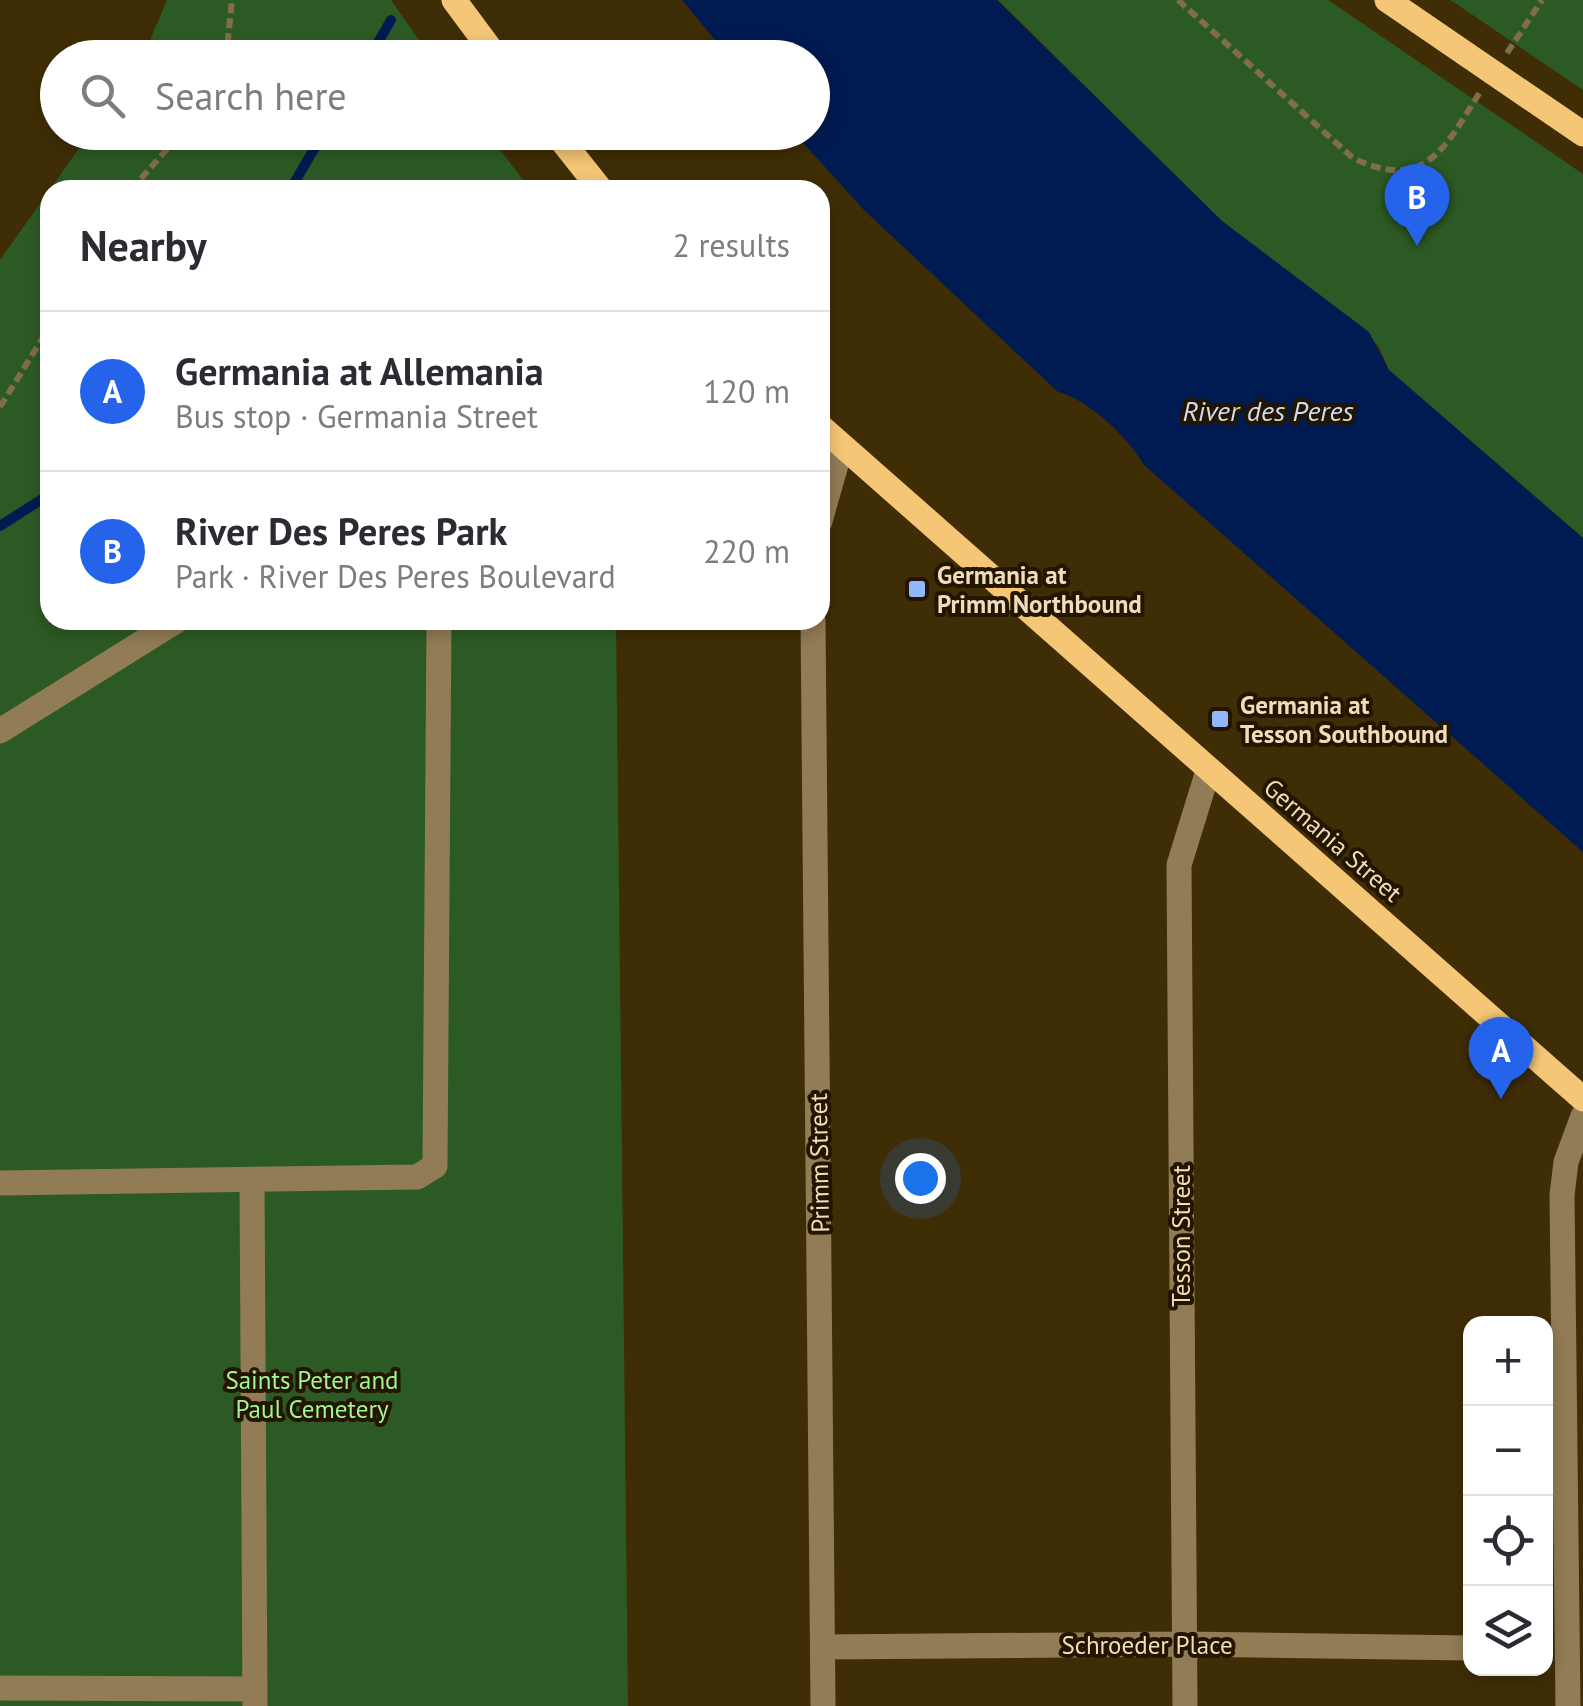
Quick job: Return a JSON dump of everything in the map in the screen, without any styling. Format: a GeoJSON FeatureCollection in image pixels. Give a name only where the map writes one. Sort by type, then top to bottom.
{"type":"FeatureCollection","features":[{"type":"Feature","properties":{"kind":"main road"},"geometry":{"type":"LineString","coordinates":[[454,0],[484,40]]}},
{"type":"Feature","properties":{"kind":"main road"},"geometry":{"type":"LineString","coordinates":[[1387,0],[1583,134]]}},
{"type":"Feature","properties":{"kind":"main road"},"geometry":{"type":"LineString","coordinates":[[569,150],[593,180]]}},
{"type":"Feature","properties":{"kind":"main road","name":"Germania Street"},"geometry":{"type":"LineString","coordinates":[[830,436],[1583,1099]]}},
{"type":"Feature","properties":{"kind":"street"},"geometry":{"type":"LineString","coordinates":[[830,485],[841,446]]}},
{"type":"Feature","properties":{"kind":"street"},"geometry":{"type":"LineString","coordinates":[[0,732],[162,630]]}},
{"type":"Feature","properties":{"kind":"street"},"geometry":{"type":"LineString","coordinates":[[0,1182],[417,1177],[435,1166],[440,630]]}},
{"type":"Feature","properties":{"kind":"street","name":"Primm Street"},"geometry":{"type":"LineString","coordinates":[[813,630],[823,1706]]}},
{"type":"Feature","properties":{"kind":"street","name":"Tesson Street"},"geometry":{"type":"LineString","coordinates":[[1185,1706],[1179,865],[1208,771]]}},
{"type":"Feature","properties":{"kind":"street"},"geometry":{"type":"LineString","coordinates":[[1568,1706],[1562,1195],[1566,1162],[1583,1116]]}},
{"type":"Feature","properties":{"kind":"street"},"geometry":{"type":"LineString","coordinates":[[0,1688],[255,1698],[252,1180]]}},
{"type":"Feature","properties":{"kind":"street","name":"Schroeder Place"},"geometry":{"type":"LineString","coordinates":[[823,1647],[1183,1644],[1463,1648]]}},
{"type":"Feature","properties":{"kind":"path"},"geometry":{"type":"LineString","coordinates":[[228,40],[232,0]]}},
{"type":"Feature","properties":{"kind":"path"},"geometry":{"type":"LineString","coordinates":[[1178,0],[1353,158],[1375,168],[1424,167],[1439,155],[1474,102]]}},
{"type":"Feature","properties":{"kind":"path"},"geometry":{"type":"LineString","coordinates":[[1515,41],[1542,0]]}},
{"type":"Feature","properties":{"kind":"path"},"geometry":{"type":"LineString","coordinates":[[140,180],[166,150]]}},
{"type":"Feature","properties":{"kind":"path"},"geometry":{"type":"LineString","coordinates":[[0,407],[40,342]]}},
{"type":"Feature","properties":{"kind":"green space"},"geometry":{"type":"Polygon","coordinates":[[[167,0],[391,0],[419,40],[150,40],[167,0]]]}},
{"type":"Feature","properties":{"kind":"green space"},"geometry":{"type":"Polygon","coordinates":[[[998,0],[1328,0],[1583,174],[1583,538],[1389,370],[1378,345],[1222,221],[998,0]]]}},
{"type":"Feature","properties":{"kind":"green space"},"geometry":{"type":"Polygon","coordinates":[[[1450,0],[1583,0],[1583,90],[1458,5],[1450,0]]]}},
{"type":"Feature","properties":{"kind":"green space","name":"Saints Peter and Paul Cemetery"},"geometry":{"type":"Polygon","coordinates":[[[78,150],[500,150],[523,180],[57,180],[78,150]]]}},
{"type":"Feature","properties":{"kind":"green space","name":"Saints Peter and Paul Cemetery"},"geometry":{"type":"Polygon","coordinates":[[[40,204],[40,630],[616,630],[628,1706],[0,1706],[0,260],[40,204]]]}},
{"type":"Feature","properties":{"kind":"water","name":"River des Peres"},"geometry":{"type":"Polygon","coordinates":[[[682,0],[997,0],[1222,221],[1369,332],[1389,370],[1583,538],[1583,852],[1144,465],[1107,421],[1058,392],[865,211],[809,150],[830,150],[830,40],[715,40],[682,0]]]}},
{"type":"Feature","properties":{"kind":"waterway"},"geometry":{"type":"LineString","coordinates":[[379,40],[391,20]]}},
{"type":"Feature","properties":{"kind":"waterway"},"geometry":{"type":"LineString","coordinates":[[296,180],[313,150]]}},
{"type":"Feature","properties":{"kind":"waterway"},"geometry":{"type":"LineString","coordinates":[[0,526],[40,500]]}},
{"type":"Feature","properties":{"kind":"place","name":"River Des Peres Park"},"geometry":{"type":"Point","coordinates":[1417,246]}},
{"type":"Feature","properties":{"kind":"place","name":"Germania at Primm Northbound"},"geometry":{"type":"Point","coordinates":[917,589]}},
{"type":"Feature","properties":{"kind":"place","name":"Germania at Tesson Southbound"},"geometry":{"type":"Point","coordinates":[1220,719]}},
{"type":"Feature","properties":{"kind":"place","name":"Germania at Allemania"},"geometry":{"type":"Point","coordinates":[1501,1099]}}]}
